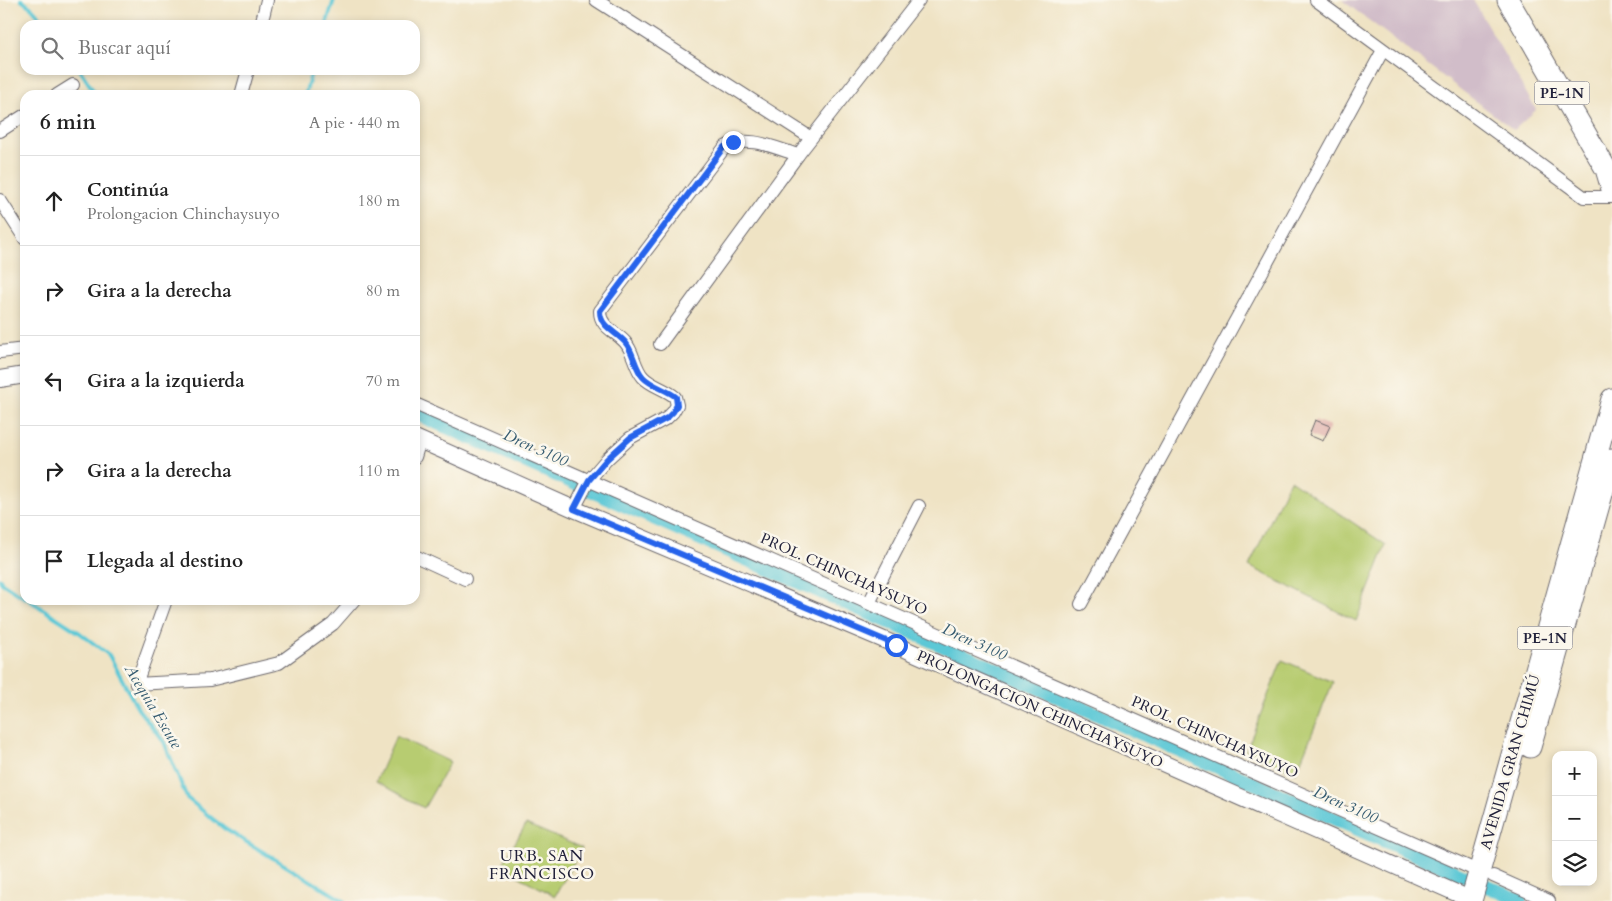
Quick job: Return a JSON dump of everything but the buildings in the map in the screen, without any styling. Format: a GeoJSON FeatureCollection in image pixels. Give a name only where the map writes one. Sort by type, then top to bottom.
{"type":"FeatureCollection","features":[{"type":"Feature","properties":{"kind":"highway","name":"PE-1N"},"geometry":{"type":"LineString","coordinates":[[1508,0],[1606,169],[1612,189]]}},
{"type":"Feature","properties":{"kind":"highway","name":"PE-1N"},"geometry":{"type":"LineString","coordinates":[[1524,0],[1612,152]]}},
{"type":"Feature","properties":{"kind":"highway","name":"AVENIDA GRAN CHIMÚ"},"geometry":{"type":"LineString","coordinates":[[1481,888],[1612,399]]}},
{"type":"Feature","properties":{"kind":"highway","name":"AVENIDA GRAN CHIMÚ"},"geometry":{"type":"LineString","coordinates":[[1481,888],[1612,459]]}},
{"type":"Feature","properties":{"kind":"street"},"geometry":{"type":"LineString","coordinates":[[261,20],[267,0]]}},
{"type":"Feature","properties":{"kind":"street"},"geometry":{"type":"LineString","coordinates":[[596,0],[811,138]]}},
{"type":"Feature","properties":{"kind":"street"},"geometry":{"type":"LineString","coordinates":[[660,344],[798,154],[919,0]]}},
{"type":"Feature","properties":{"kind":"street"},"geometry":{"type":"LineString","coordinates":[[1316,0],[1584,197],[1612,197]]}},
{"type":"Feature","properties":{"kind":"street"},"geometry":{"type":"LineString","coordinates":[[1081,604],[1383,50]]}},
{"type":"Feature","properties":{"kind":"street"},"geometry":{"type":"LineString","coordinates":[[242,90],[247,75]]}},
{"type":"Feature","properties":{"kind":"street"},"geometry":{"type":"LineString","coordinates":[[65,90],[73,85]]}},
{"type":"Feature","properties":{"kind":"street"},"geometry":{"type":"LineString","coordinates":[[0,131],[20,118]]}},
{"type":"Feature","properties":{"kind":"street"},"geometry":{"type":"LineString","coordinates":[[576,504],[588,482],[607,459],[630,438],[667,418],[677,405],[676,397],[642,376],[633,352],[625,342],[604,324],[600,318],[600,311],[724,147],[733,142],[747,140],[798,154]]}},
{"type":"Feature","properties":{"kind":"street"},"geometry":{"type":"LineString","coordinates":[[1,203],[20,229]]}},
{"type":"Feature","properties":{"kind":"street"},"geometry":{"type":"LineString","coordinates":[[0,352],[20,349]]}},
{"type":"Feature","properties":{"kind":"street"},"geometry":{"type":"LineString","coordinates":[[0,379],[20,376]]}},
{"type":"Feature","properties":{"kind":"street","name":"PROL. CHINCHAYSUYO"},"geometry":{"type":"LineString","coordinates":[[420,406],[588,482],[869,603],[1481,888],[1550,901]]}},
{"type":"Feature","properties":{"kind":"street","name":"PROLONGACION CHINCHAYSUYO"},"geometry":{"type":"LineString","coordinates":[[420,440],[576,504],[896,645],[1481,888]]}},
{"type":"Feature","properties":{"kind":"street"},"geometry":{"type":"LineString","coordinates":[[869,603],[920,506]]}},
{"type":"Feature","properties":{"kind":"street"},"geometry":{"type":"LineString","coordinates":[[420,558],[465,579]]}},
{"type":"Feature","properties":{"kind":"street"},"geometry":{"type":"LineString","coordinates":[[164,605],[136,684],[210,680],[279,663],[333,624],[350,605]]}},
{"type":"Feature","properties":{"kind":"shaded area"},"geometry":{"type":"Polygon","coordinates":[[[1342,0],[1473,0],[1536,110],[1514,130],[1342,0]]]}},
{"type":"Feature","properties":{"kind":"green space"},"geometry":{"type":"Polygon","coordinates":[[[1290,480],[1386,545],[1356,621],[1249,566],[1290,480]]]}},
{"type":"Feature","properties":{"kind":"green space"},"geometry":{"type":"Polygon","coordinates":[[[1282,660],[1333,682],[1296,773],[1246,751],[1282,660]]]}},
{"type":"Feature","properties":{"kind":"green space"},"geometry":{"type":"Polygon","coordinates":[[[396,736],[450,762],[424,808],[376,781],[396,736]]]}},
{"type":"Feature","properties":{"kind":"green space"},"geometry":{"type":"Polygon","coordinates":[[[526,824],[582,848],[555,896],[501,867],[526,824]]]}},
{"type":"Feature","properties":{"kind":"waterway"},"geometry":{"type":"LineString","coordinates":[[21,0],[32,8],[43,20]]}},
{"type":"Feature","properties":{"kind":"waterway"},"geometry":{"type":"LineString","coordinates":[[328,20],[334,0]]}},
{"type":"Feature","properties":{"kind":"waterway"},"geometry":{"type":"LineString","coordinates":[[83,75],[93,90]]}},
{"type":"Feature","properties":{"kind":"waterway"},"geometry":{"type":"LineString","coordinates":[[306,90],[311,75]]}},
{"type":"Feature","properties":{"kind":"waterway","name":"Dren 3100"},"geometry":{"type":"LineString","coordinates":[[420,415],[1521,901]]}},
{"type":"Feature","properties":{"kind":"waterway","name":"Acequia Escute"},"geometry":{"type":"LineString","coordinates":[[0,579],[2,583],[20,595]]}},
{"type":"Feature","properties":{"kind":"waterway","name":"Acequia Escute"},"geometry":{"type":"LineString","coordinates":[[37,605],[80,633],[109,655],[138,709],[164,742],[187,798],[225,829],[344,901]]}},
{"type":"Feature","properties":{"kind":"district","name":"URB. SAN FRANCISCO"},"geometry":{"type":"Point","coordinates":[542,864]}},
{"type":"Feature","properties":{"kind":"route"},"geometry":{"type":"LineString","coordinates":[[733,142],[724,147],[600,311],[600,318],[604,324],[625,342],[633,352],[642,376],[649,382],[670,392],[676,397],[677,405],[667,418],[630,438],[607,459],[589,480],[574,509],[896,645]]}}]}
